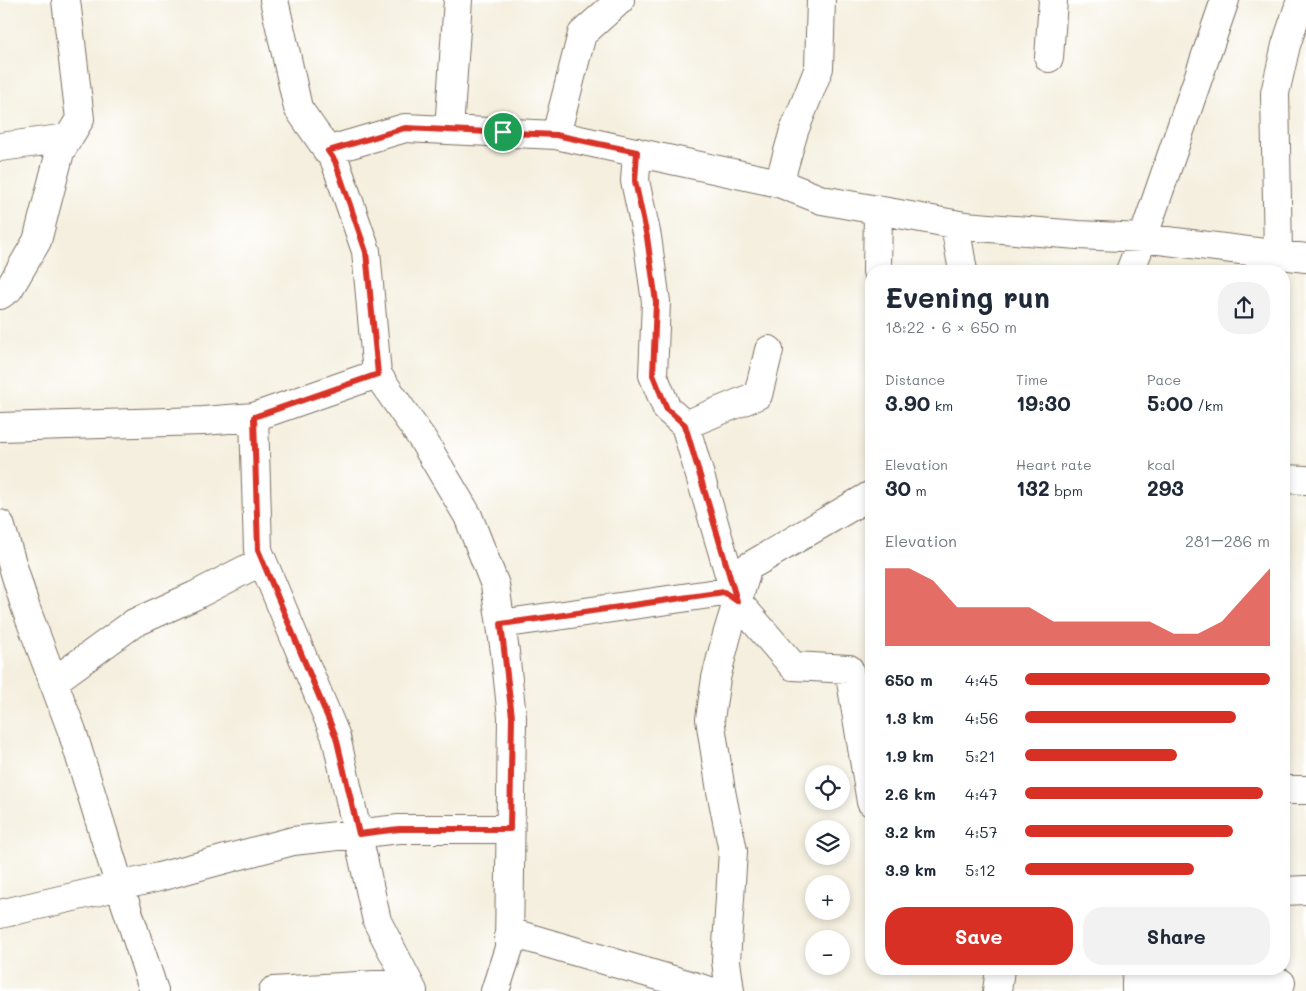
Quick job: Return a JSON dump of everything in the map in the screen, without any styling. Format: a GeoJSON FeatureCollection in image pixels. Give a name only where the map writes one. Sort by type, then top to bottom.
{"type":"FeatureCollection","features":[{"type":"Feature","properties":{"kind":"street"},"geometry":{"type":"LineString","coordinates":[[0,295],[9,289],[37,241],[60,152],[80,119],[66,0]]}},
{"type":"Feature","properties":{"kind":"street"},"geometry":{"type":"LineString","coordinates":[[274,0],[298,108],[335,161],[366,252],[378,374],[423,440],[468,516],[495,585],[512,717],[509,948],[495,991]]}},
{"type":"Feature","properties":{"kind":"street"},"geometry":{"type":"LineString","coordinates":[[449,130],[458,0]]}},
{"type":"Feature","properties":{"kind":"street"},"geometry":{"type":"LineString","coordinates":[[556,135],[582,34],[620,0]]}},
{"type":"Feature","properties":{"kind":"street"},"geometry":{"type":"LineString","coordinates":[[779,183],[794,131],[819,68],[821,0]]}},
{"type":"Feature","properties":{"kind":"street"},"geometry":{"type":"LineString","coordinates":[[1049,58],[1053,0]]}},
{"type":"Feature","properties":{"kind":"street"},"geometry":{"type":"LineString","coordinates":[[1132,265],[1225,0]]}},
{"type":"Feature","properties":{"kind":"street"},"geometry":{"type":"LineString","coordinates":[[1278,255],[1275,93],[1296,52],[1301,0]]}},
{"type":"Feature","properties":{"kind":"street"},"geometry":{"type":"LineString","coordinates":[[328,151],[405,128],[556,135],[779,183],[822,200],[955,225],[1143,238],[1306,258]]}},
{"type":"Feature","properties":{"kind":"street"},"geometry":{"type":"LineString","coordinates":[[0,148],[68,138]]}},
{"type":"Feature","properties":{"kind":"street"},"geometry":{"type":"LineString","coordinates":[[637,152],[635,181],[647,237],[656,302],[653,375],[667,409],[685,425],[737,601]]}},
{"type":"Feature","properties":{"kind":"street"},"geometry":{"type":"LineString","coordinates":[[877,265],[878,212]]}},
{"type":"Feature","properties":{"kind":"street"},"geometry":{"type":"LineString","coordinates":[[955,225],[962,265]]}},
{"type":"Feature","properties":{"kind":"street"},"geometry":{"type":"LineString","coordinates":[[685,425],[758,395],[769,350]]}},
{"type":"Feature","properties":{"kind":"street"},"geometry":{"type":"LineString","coordinates":[[0,427],[203,421],[254,417],[378,374]]}},
{"type":"Feature","properties":{"kind":"street"},"geometry":{"type":"LineString","coordinates":[[254,417],[258,550],[336,737],[378,921],[411,987],[273,991]]}},
{"type":"Feature","properties":{"kind":"street"},"geometry":{"type":"LineString","coordinates":[[1290,479],[1306,480]]}},
{"type":"Feature","properties":{"kind":"street"},"geometry":{"type":"LineString","coordinates":[[730,991],[726,961],[732,851],[710,719],[716,678],[737,601],[748,566],[865,498]]}},
{"type":"Feature","properties":{"kind":"street"},"geometry":{"type":"LineString","coordinates":[[0,524],[26,609],[72,731],[154,991]]}},
{"type":"Feature","properties":{"kind":"street"},"geometry":{"type":"LineString","coordinates":[[53,682],[134,623],[194,596],[262,561]]}},
{"type":"Feature","properties":{"kind":"street"},"geometry":{"type":"LineString","coordinates":[[501,624],[724,592],[737,601],[793,666],[849,669],[865,766]]}},
{"type":"Feature","properties":{"kind":"street"},"geometry":{"type":"LineString","coordinates":[[1290,790],[1306,790]]}},
{"type":"Feature","properties":{"kind":"street"},"geometry":{"type":"LineString","coordinates":[[0,914],[120,886],[293,841],[399,829],[510,829]]}},
{"type":"Feature","properties":{"kind":"street"},"geometry":{"type":"LineString","coordinates":[[1290,891],[1306,890]]}},
{"type":"Feature","properties":{"kind":"street"},"geometry":{"type":"LineString","coordinates":[[509,932],[710,991]]}},
{"type":"Feature","properties":{"kind":"street"},"geometry":{"type":"LineString","coordinates":[[997,991],[999,975]]}},
{"type":"Feature","properties":{"kind":"street"},"geometry":{"type":"LineString","coordinates":[[1136,991],[1136,980],[1281,981]]}},
{"type":"Feature","properties":{"kind":"route"},"geometry":{"type":"LineString","coordinates":[[405,128],[503,132],[556,135],[637,152],[635,181],[647,237],[656,302],[653,375],[667,409],[685,425],[737,601],[724,592],[501,624],[506,652],[512,717],[510,829],[399,829],[359,834],[336,737],[258,550],[254,417],[378,374],[366,252],[335,161],[328,151],[405,128]]}}]}
